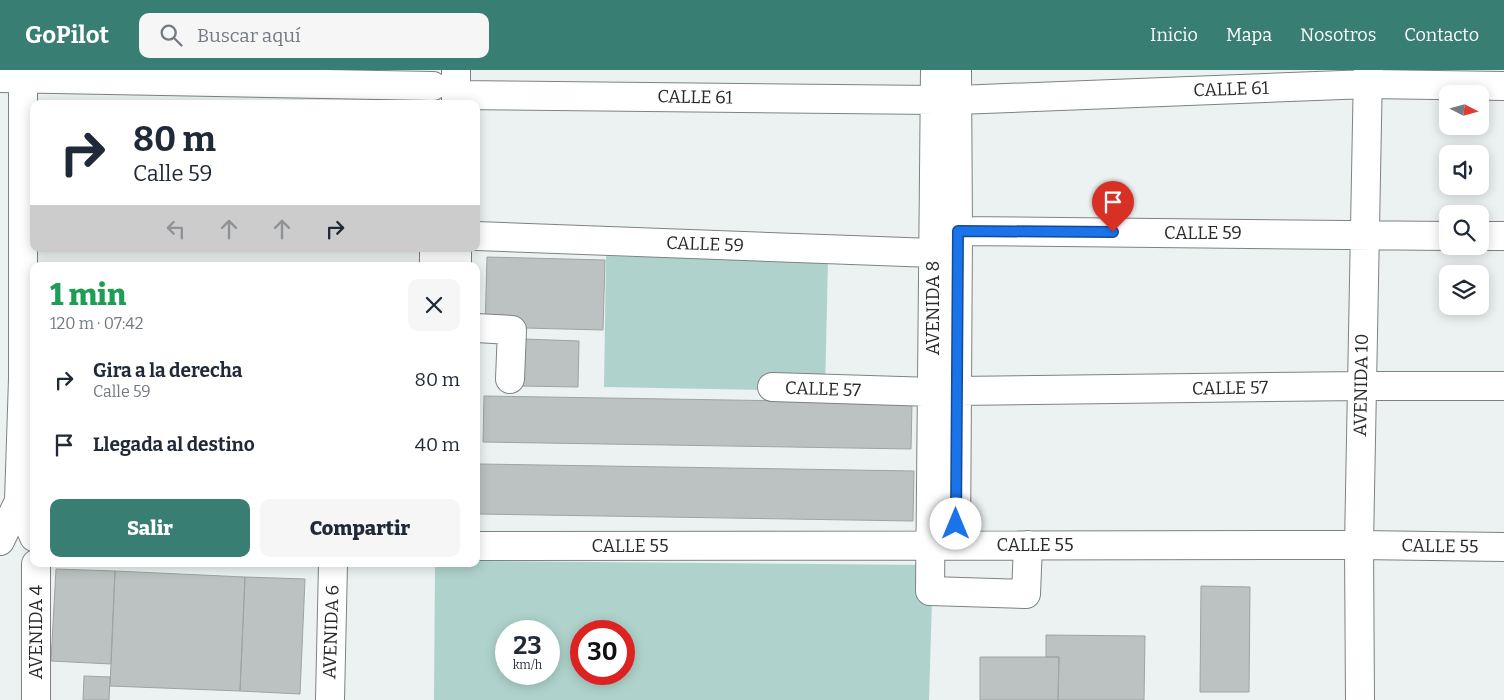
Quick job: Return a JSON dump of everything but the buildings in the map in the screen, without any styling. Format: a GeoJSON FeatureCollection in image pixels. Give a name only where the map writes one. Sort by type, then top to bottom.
{"type":"FeatureCollection","features":[{"type":"Feature","properties":{"kind":"street","name":"AVENIDA 8"},"geometry":{"type":"LineString","coordinates":[[935,70],[946,100],[958,231],[944,392],[942,545],[930,592],[1026,594],[1028,545]]}},
{"type":"Feature","properties":{"kind":"street","name":"AVENIDA 8"},"geometry":{"type":"LineString","coordinates":[[944,392],[933,253],[946,100],[957,70]]}},
{"type":"Feature","properties":{"kind":"street","name":"CALLE 61"},"geometry":{"type":"LineString","coordinates":[[15,75],[946,100],[1368,77],[1504,86]]}},
{"type":"Feature","properties":{"kind":"street"},"geometry":{"type":"LineString","coordinates":[[15,75],[19,232],[19,501],[30,527]]}},
{"type":"Feature","properties":{"kind":"street","name":"AVENIDA 10"},"geometry":{"type":"LineString","coordinates":[[1360,700],[1361,386],[1368,77]]}},
{"type":"Feature","properties":{"kind":"street","name":"CALLE 59"},"geometry":{"type":"LineString","coordinates":[[958,231],[1439,236]]}},
{"type":"Feature","properties":{"kind":"street","name":"CALLE 59"},"geometry":{"type":"LineString","coordinates":[[480,236],[933,253]]}},
{"type":"Feature","properties":{"kind":"street"},"geometry":{"type":"LineString","coordinates":[[1489,236],[1504,236]]}},
{"type":"Feature","properties":{"kind":"street"},"geometry":{"type":"LineString","coordinates":[[480,328],[512,330],[510,379]]}},
{"type":"Feature","properties":{"kind":"street","name":"CALLE 57"},"geometry":{"type":"LineString","coordinates":[[772,387],[944,392],[1361,386],[1504,386]]}},
{"type":"Feature","properties":{"kind":"street"},"geometry":{"type":"LineString","coordinates":[[19,501],[0,542],[30,544]]}},
{"type":"Feature","properties":{"kind":"street","name":"CALLE 55"},"geometry":{"type":"LineString","coordinates":[[480,546],[1359,545],[1504,547]]}},
{"type":"Feature","properties":{"kind":"street","name":"AVENIDA 4"},"geometry":{"type":"LineString","coordinates":[[36,567],[36,700]]}},
{"type":"Feature","properties":{"kind":"street","name":"AVENIDA 6"},"geometry":{"type":"LineString","coordinates":[[330,700],[334,567]]}},
{"type":"Feature","properties":{"kind":"green space"},"geometry":{"type":"Polygon","coordinates":[[[606,256],[828,260],[825,391],[604,387],[606,256]]]}},
{"type":"Feature","properties":{"kind":"green space"},"geometry":{"type":"Polygon","coordinates":[[[480,561],[933,565],[929,700],[434,700],[435,567],[480,567],[480,561]]]}},
{"type":"Feature","properties":{"kind":"route"},"geometry":{"type":"LineString","coordinates":[[956,524],[958,231],[1113,232]]}}]}
